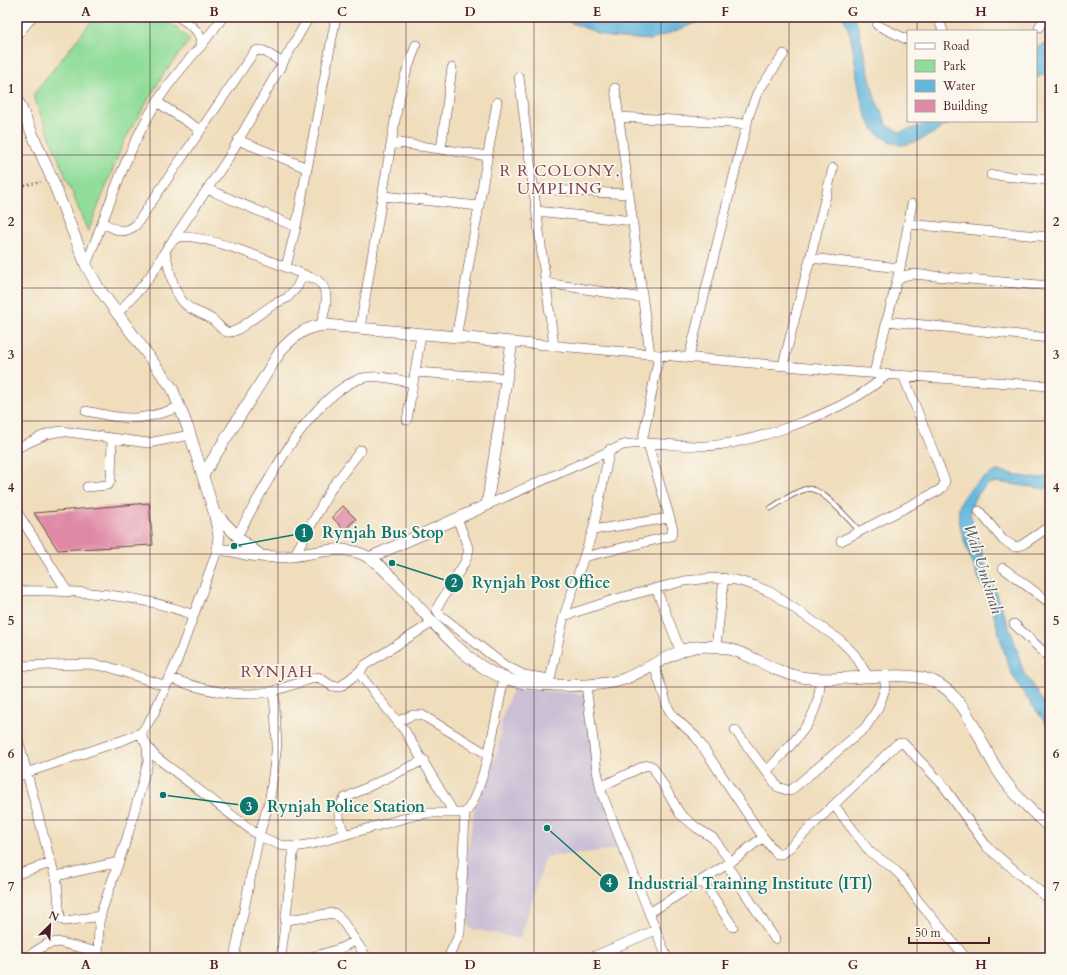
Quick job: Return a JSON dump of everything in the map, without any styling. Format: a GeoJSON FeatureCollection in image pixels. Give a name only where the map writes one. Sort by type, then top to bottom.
{"type":"FeatureCollection","features":[{"type":"Feature","properties":{"kind":"street"},"geometry":{"type":"LineString","coordinates":[[17,35],[32,17]]}},
{"type":"Feature","properties":{"kind":"street"},"geometry":{"type":"LineString","coordinates":[[179,17],[198,32],[202,40],[200,47]]}},
{"type":"Feature","properties":{"kind":"street"},"geometry":{"type":"LineString","coordinates":[[86,265],[135,145],[157,102],[223,17]]}},
{"type":"Feature","properties":{"kind":"street"},"geometry":{"type":"LineString","coordinates":[[117,314],[142,287],[207,189],[238,140],[310,17]]}},
{"type":"Feature","properties":{"kind":"street"},"geometry":{"type":"LineString","coordinates":[[286,267],[296,226],[336,17]]}},
{"type":"Feature","properties":{"kind":"street"},"geometry":{"type":"LineString","coordinates":[[940,17],[940,23],[944,30]]}},
{"type":"Feature","properties":{"kind":"street"},"geometry":{"type":"LineString","coordinates":[[1039,27],[1045,17]]}},
{"type":"Feature","properties":{"kind":"street"},"geometry":{"type":"LineString","coordinates":[[877,24],[907,39]]}},
{"type":"Feature","properties":{"kind":"street"},"geometry":{"type":"LineString","coordinates":[[360,328],[401,87],[416,46]]}},
{"type":"Feature","properties":{"kind":"street"},"geometry":{"type":"LineString","coordinates":[[102,223],[123,232],[128,231],[136,225],[254,52],[258,50],[264,52],[283,63]]}},
{"type":"Feature","properties":{"kind":"street"},"geometry":{"type":"LineString","coordinates":[[689,357],[747,124],[757,93],[784,54]]}},
{"type":"Feature","properties":{"kind":"street"},"geometry":{"type":"LineString","coordinates":[[441,149],[452,68]]}},
{"type":"Feature","properties":{"kind":"street"},"geometry":{"type":"LineString","coordinates":[[519,76],[554,346]]}},
{"type":"Feature","properties":{"kind":"street"},"geometry":{"type":"LineString","coordinates":[[584,557],[668,538],[673,533],[645,443],[655,354],[643,298],[615,88]]}},
{"type":"Feature","properties":{"kind":"street"},"geometry":{"type":"LineString","coordinates":[[17,99],[52,179],[86,265],[98,287],[172,388],[203,475],[214,512],[219,536],[217,551],[168,682],[150,720],[140,733],[17,776]]}},
{"type":"Feature","properties":{"kind":"street"},"geometry":{"type":"LineString","coordinates":[[157,102],[200,130]]}},
{"type":"Feature","properties":{"kind":"street"},"geometry":{"type":"LineString","coordinates":[[456,338],[497,102]]}},
{"type":"Feature","properties":{"kind":"street"},"geometry":{"type":"LineString","coordinates":[[619,117],[747,124]]}},
{"type":"Feature","properties":{"kind":"street"},"geometry":{"type":"LineString","coordinates":[[238,140],[307,168]]}},
{"type":"Feature","properties":{"kind":"street"},"geometry":{"type":"LineString","coordinates":[[392,142],[488,156]]}},
{"type":"Feature","properties":{"kind":"street"},"geometry":{"type":"LineString","coordinates":[[783,365],[833,168]]}},
{"type":"Feature","properties":{"kind":"street"},"geometry":{"type":"LineString","coordinates":[[991,175],[1050,180]]}},
{"type":"Feature","properties":{"kind":"street"},"geometry":{"type":"LineString","coordinates":[[207,189],[296,226]]}},
{"type":"Feature","properties":{"kind":"street"},"geometry":{"type":"LineString","coordinates":[[534,189],[629,194]]}},
{"type":"Feature","properties":{"kind":"street"},"geometry":{"type":"LineString","coordinates":[[382,196],[479,206]]}},
{"type":"Feature","properties":{"kind":"street"},"geometry":{"type":"LineString","coordinates":[[874,373],[900,268],[912,204]]}},
{"type":"Feature","properties":{"kind":"street"},"geometry":{"type":"LineString","coordinates":[[536,211],[633,221]]}},
{"type":"Feature","properties":{"kind":"street"},"geometry":{"type":"LineString","coordinates":[[908,224],[1050,237]]}},
{"type":"Feature","properties":{"kind":"street"},"geometry":{"type":"LineString","coordinates":[[171,242],[176,238],[183,236],[198,238],[286,267],[317,280],[326,290],[327,297],[321,325]]}},
{"type":"Feature","properties":{"kind":"street"},"geometry":{"type":"LineString","coordinates":[[165,252],[182,300],[188,307],[209,317],[225,332],[231,333],[278,302],[287,298],[297,287],[303,274]]}},
{"type":"Feature","properties":{"kind":"street"},"geometry":{"type":"LineString","coordinates":[[810,258],[900,268]]}},
{"type":"Feature","properties":{"kind":"street"},"geometry":{"type":"LineString","coordinates":[[896,282],[903,276],[912,274],[1050,286]]}},
{"type":"Feature","properties":{"kind":"street"},"geometry":{"type":"LineString","coordinates":[[546,284],[643,298]]}},
{"type":"Feature","properties":{"kind":"street"},"geometry":{"type":"LineString","coordinates":[[886,321],[1050,338]]}},
{"type":"Feature","properties":{"kind":"street"},"geometry":{"type":"LineString","coordinates":[[203,475],[282,350],[297,334],[306,329],[321,325],[421,335],[874,373],[1050,386]]}},
{"type":"Feature","properties":{"kind":"street"},"geometry":{"type":"LineString","coordinates":[[407,420],[421,335]]}},
{"type":"Feature","properties":{"kind":"street"},"geometry":{"type":"LineString","coordinates":[[487,505],[512,342]]}},
{"type":"Feature","properties":{"kind":"street"},"geometry":{"type":"LineString","coordinates":[[415,372],[506,378]]}},
{"type":"Feature","properties":{"kind":"street"},"geometry":{"type":"LineString","coordinates":[[369,558],[610,449],[623,445],[645,443],[706,446],[738,442],[829,412],[858,397],[888,374]]}},
{"type":"Feature","properties":{"kind":"street"},"geometry":{"type":"LineString","coordinates":[[841,541],[938,491],[943,487],[946,480],[903,375]]}},
{"type":"Feature","properties":{"kind":"street"},"geometry":{"type":"LineString","coordinates":[[237,536],[296,436],[322,406],[347,386],[360,379],[371,377],[413,383]]}},
{"type":"Feature","properties":{"kind":"street"},"geometry":{"type":"LineString","coordinates":[[86,411],[134,419],[156,415],[180,407]]}},
{"type":"Feature","properties":{"kind":"street"},"geometry":{"type":"LineString","coordinates":[[17,448],[47,434],[60,431],[148,443],[190,435]]}},
{"type":"Feature","properties":{"kind":"street"},"geometry":{"type":"LineString","coordinates":[[87,487],[108,485],[111,480],[112,439]]}},
{"type":"Feature","properties":{"kind":"street"},"geometry":{"type":"LineString","coordinates":[[549,681],[564,616],[593,530],[610,449]]}},
{"type":"Feature","properties":{"kind":"street"},"geometry":{"type":"LineString","coordinates":[[294,556],[332,487],[361,450]]}},
{"type":"Feature","properties":{"kind":"street"},"geometry":{"type":"LineString","coordinates":[[979,511],[1003,540],[1015,546],[1022,545],[1050,526]]}},
{"type":"Feature","properties":{"kind":"street"},"geometry":{"type":"LineString","coordinates":[[17,512],[67,592]]}},
{"type":"Feature","properties":{"kind":"street"},"geometry":{"type":"LineString","coordinates":[[214,512],[237,536],[261,556]]}},
{"type":"Feature","properties":{"kind":"street"},"geometry":{"type":"LineString","coordinates":[[457,518],[470,550],[465,562],[437,610],[440,615],[504,665],[524,675],[549,681],[586,685],[606,684],[623,679],[694,647],[716,647],[735,649],[791,675],[820,679],[885,677],[923,678],[938,684],[952,695],[966,712],[1003,779],[1050,828]]}},
{"type":"Feature","properties":{"kind":"street"},"geometry":{"type":"LineString","coordinates":[[593,530],[669,518]]}},
{"type":"Feature","properties":{"kind":"street"},"geometry":{"type":"LineString","coordinates":[[217,551],[229,549],[261,556],[294,556],[337,549],[353,551],[369,558],[395,581],[433,622],[478,664],[504,678],[526,683],[549,681]]}},
{"type":"Feature","properties":{"kind":"street"},"geometry":{"type":"LineString","coordinates":[[1003,568],[1050,603]]}},
{"type":"Feature","properties":{"kind":"street"},"geometry":{"type":"LineString","coordinates":[[564,616],[602,603],[700,578],[724,578],[754,584],[783,599],[848,646],[869,678]]}},
{"type":"Feature","properties":{"kind":"street"},"geometry":{"type":"LineString","coordinates":[[716,647],[724,578]]}},
{"type":"Feature","properties":{"kind":"street"},"geometry":{"type":"LineString","coordinates":[[656,588],[681,652]]}},
{"type":"Feature","properties":{"kind":"street"},"geometry":{"type":"LineString","coordinates":[[17,591],[67,592],[126,597],[162,604],[194,615]]}},
{"type":"Feature","properties":{"kind":"street"},"geometry":{"type":"LineString","coordinates":[[17,666],[89,664],[109,667],[168,682],[219,692],[249,694],[274,691],[318,677],[332,686],[340,687],[365,665],[433,622]]}},
{"type":"Feature","properties":{"kind":"street"},"geometry":{"type":"LineString","coordinates":[[1014,624],[1050,658]]}},
{"type":"Feature","properties":{"kind":"street"},"geometry":{"type":"LineString","coordinates":[[654,665],[668,708],[673,716],[696,737],[763,837],[777,854],[782,854],[897,744],[903,743],[943,784],[988,847],[1050,900]]}},
{"type":"Feature","properties":{"kind":"street"},"geometry":{"type":"LineString","coordinates":[[361,670],[361,676],[364,681],[398,721],[424,760],[454,813]]}},
{"type":"Feature","properties":{"kind":"street"},"geometry":{"type":"LineString","coordinates":[[736,730],[781,790],[790,791],[865,728],[878,710],[885,688],[885,677]]}},
{"type":"Feature","properties":{"kind":"street"},"geometry":{"type":"LineString","coordinates":[[448,958],[460,933],[464,813],[469,808],[479,786],[504,678]]}},
{"type":"Feature","properties":{"kind":"street"},"geometry":{"type":"LineString","coordinates":[[767,771],[814,715],[820,699],[820,679]]}},
{"type":"Feature","properties":{"kind":"street"},"geometry":{"type":"LineString","coordinates":[[586,685],[600,787],[667,958]]}},
{"type":"Feature","properties":{"kind":"street"},"geometry":{"type":"LineString","coordinates":[[234,958],[259,836],[270,798],[277,745],[274,691]]}},
{"type":"Feature","properties":{"kind":"street"},"geometry":{"type":"LineString","coordinates":[[398,721],[413,715],[422,715],[487,754]]}},
{"type":"Feature","properties":{"kind":"street"},"geometry":{"type":"LineString","coordinates":[[140,733],[147,746],[156,757],[259,836],[280,845],[294,847],[345,835],[410,816],[428,813],[464,813]]}},
{"type":"Feature","properties":{"kind":"street"},"geometry":{"type":"LineString","coordinates":[[17,734],[56,876],[59,890],[60,918],[65,921],[100,916]]}},
{"type":"Feature","properties":{"kind":"street"},"geometry":{"type":"LineString","coordinates":[[25,958],[47,944],[58,942],[98,955],[100,916],[119,862],[148,762],[147,746]]}},
{"type":"Feature","properties":{"kind":"street"},"geometry":{"type":"LineString","coordinates":[[345,835],[338,816],[339,808],[345,798],[424,760]]}},
{"type":"Feature","properties":{"kind":"street"},"geometry":{"type":"LineString","coordinates":[[600,787],[649,764],[653,767],[680,814],[697,828],[713,838],[775,939]]}},
{"type":"Feature","properties":{"kind":"street"},"geometry":{"type":"LineString","coordinates":[[834,805],[870,852],[894,868],[902,877],[919,902],[966,958]]}},
{"type":"Feature","properties":{"kind":"street"},"geometry":{"type":"LineString","coordinates":[[649,914],[729,864],[763,837]]}},
{"type":"Feature","properties":{"kind":"street"},"geometry":{"type":"LineString","coordinates":[[281,958],[294,847]]}},
{"type":"Feature","properties":{"kind":"street"},"geometry":{"type":"LineString","coordinates":[[17,874],[51,862]]}},
{"type":"Feature","properties":{"kind":"street"},"geometry":{"type":"LineString","coordinates":[[56,876],[119,862]]}},
{"type":"Feature","properties":{"kind":"street"},"geometry":{"type":"LineString","coordinates":[[702,880],[733,927]]}},
{"type":"Feature","properties":{"kind":"street"},"geometry":{"type":"LineString","coordinates":[[286,920],[334,913],[341,920],[367,958]]}},
{"type":"Feature","properties":{"kind":"street"},"geometry":{"type":"LineString","coordinates":[[590,958],[656,930]]}},
{"type":"Feature","properties":{"kind":"street"},"geometry":{"type":"LineString","coordinates":[[309,958],[324,954],[355,941]]}},
{"type":"Feature","properties":{"kind":"street"},"geometry":{"type":"LineString","coordinates":[[17,950],[19,958]]}},
{"type":"Feature","properties":{"kind":"lane"},"geometry":{"type":"LineString","coordinates":[[771,508],[802,490],[813,489],[824,495],[860,531]]}},
{"type":"Feature","properties":{"kind":"path"},"geometry":{"type":"LineString","coordinates":[[17,187],[52,179]]}},
{"type":"Feature","properties":{"kind":"shaded area"},"geometry":{"type":"Polygon","coordinates":[[[513,688],[589,695],[604,780],[629,848],[546,857],[520,939],[469,928],[463,883],[474,809],[498,750],[502,718],[513,688]]]}},
{"type":"Feature","properties":{"kind":"green space"},"geometry":{"type":"Polygon","coordinates":[[[95,17],[164,17],[190,40],[164,73],[124,141],[88,232],[33,95],[95,17]]]}},
{"type":"Feature","properties":{"kind":"water"},"geometry":{"type":"Polygon","coordinates":[[[557,17],[712,17],[651,40],[608,37],[557,17]]]}},
{"type":"Feature","properties":{"kind":"water"},"geometry":{"type":"Polygon","coordinates":[[[843,17],[854,17],[857,23],[875,99],[888,126],[900,132],[920,126],[926,122],[951,122],[928,136],[908,144],[896,144],[877,133],[868,120],[862,104],[849,31],[843,17]]]}},
{"type":"Feature","properties":{"kind":"water"},"geometry":{"type":"Polygon","coordinates":[[[1050,40],[1050,71],[1037,78],[1037,48],[1050,40]]]}},
{"type":"Feature","properties":{"kind":"water","name":"Wah Umkhrah"},"geometry":{"type":"Polygon","coordinates":[[[997,471],[1030,478],[1043,478],[1050,476],[1050,487],[1044,489],[997,482],[986,485],[974,499],[970,513],[986,568],[1014,640],[1023,671],[1050,713],[1050,729],[1024,694],[1012,674],[1005,656],[992,609],[965,544],[961,530],[959,508],[964,496],[979,481],[997,471]]]}},
{"type":"Feature","properties":{"kind":"building"},"geometry":{"type":"Polygon","coordinates":[[[149,503],[153,545],[58,550],[34,513],[149,503]]]}},
{"type":"Feature","properties":{"kind":"building"},"geometry":{"type":"Polygon","coordinates":[[[343,506],[356,519],[344,530],[332,517],[343,506]]]}},
{"type":"Feature","properties":{"kind":"place","name":"Rynjah Bus Stop"},"geometry":{"type":"Point","coordinates":[234,546]}},
{"type":"Feature","properties":{"kind":"place","name":"Rynjah Post Office"},"geometry":{"type":"Point","coordinates":[392,563]}},
{"type":"Feature","properties":{"kind":"place","name":"Rynjah Police Station"},"geometry":{"type":"Point","coordinates":[163,795]}},
{"type":"Feature","properties":{"kind":"place","name":"Industrial Training Institute (ITI)"},"geometry":{"type":"Point","coordinates":[547,828]}},
{"type":"Feature","properties":{"kind":"district","name":"R R COLONY, UMPLING"},"geometry":{"type":"Point","coordinates":[560,180]}},
{"type":"Feature","properties":{"kind":"district","name":"RYNJAH"},"geometry":{"type":"Point","coordinates":[277,672]}}]}
